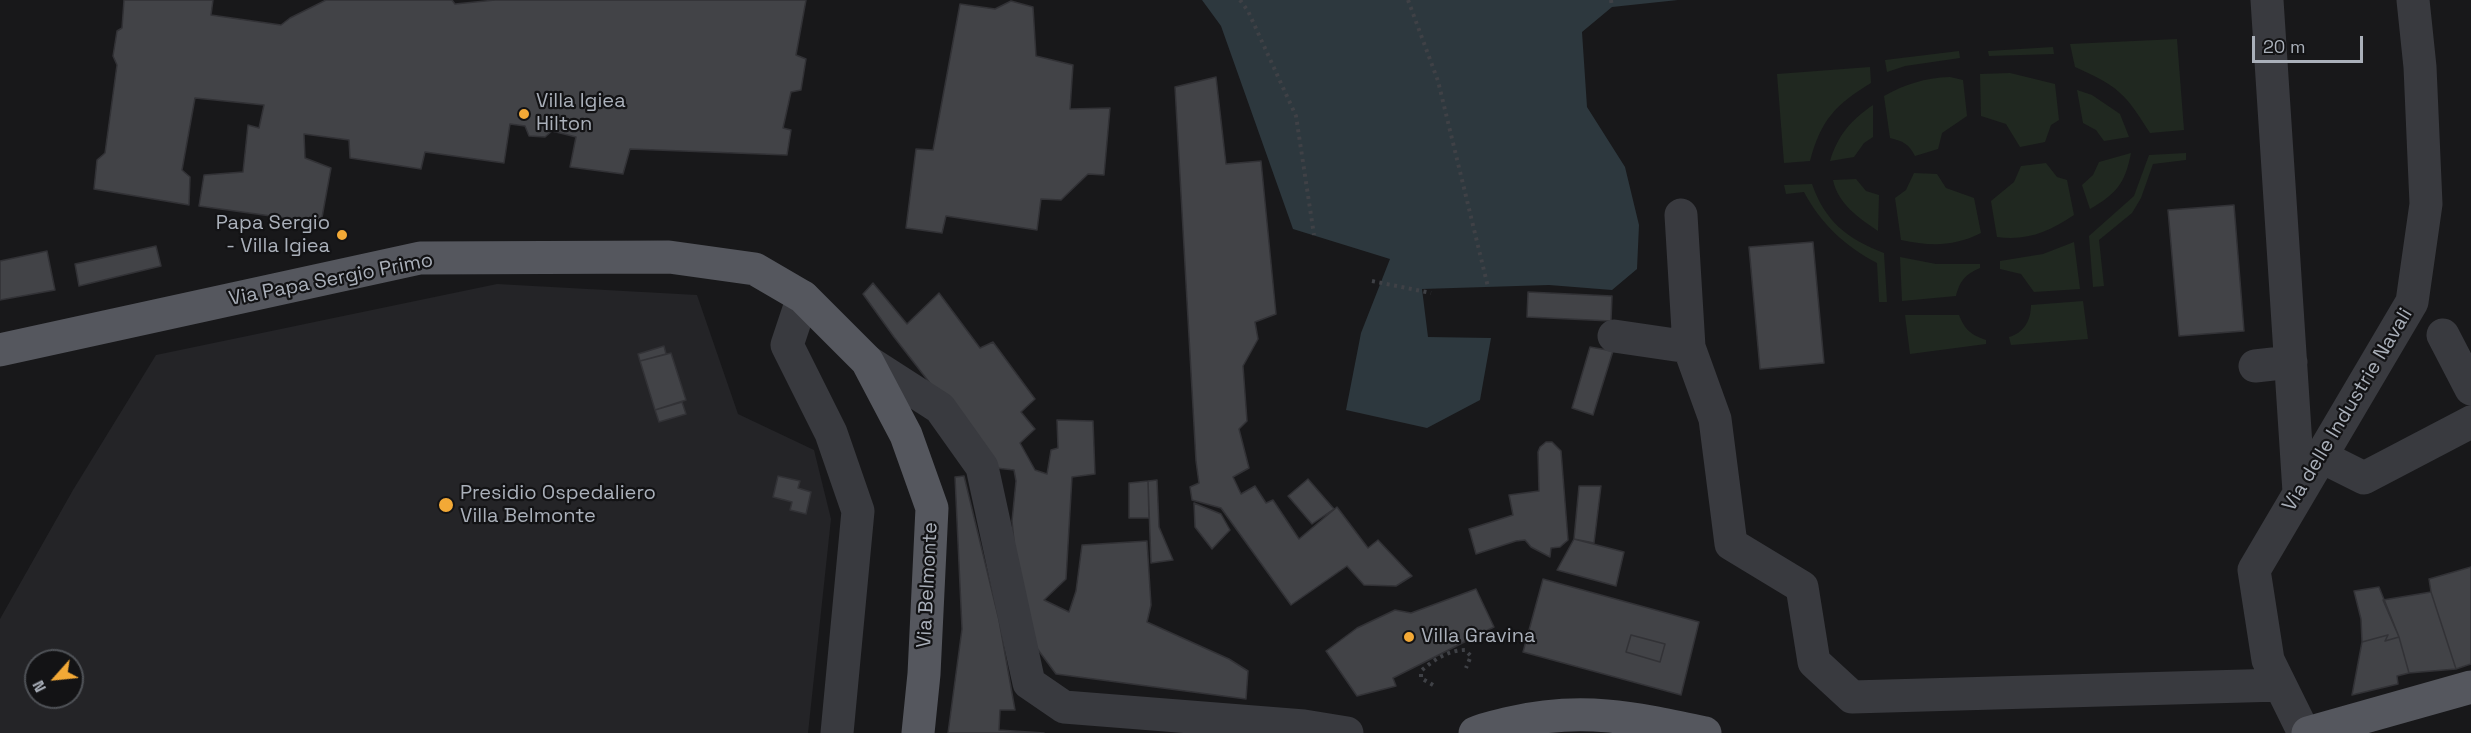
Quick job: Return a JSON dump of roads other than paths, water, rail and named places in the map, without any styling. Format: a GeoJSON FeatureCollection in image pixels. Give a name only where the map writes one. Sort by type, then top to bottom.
{"type":"FeatureCollection","features":[{"type":"Feature","properties":{"kind":"main road","name":"Via Papa Sergio Primo"},"geometry":{"type":"LineString","coordinates":[[0,350],[420,258],[669,257],[755,269],[803,297]]}},
{"type":"Feature","properties":{"kind":"main road","name":"Via Belmonte"},"geometry":{"type":"LineString","coordinates":[[803,297],[867,362],[906,435],[932,508],[924,674],[918,733]]}},
{"type":"Feature","properties":{"kind":"main road"},"geometry":{"type":"LineString","coordinates":[[2306,733],[2471,687]]}},
{"type":"Feature","properties":{"kind":"main road"},"geometry":{"type":"LineString","coordinates":[[1475,733],[1537,716],[1591,713],[1648,721],[1706,733]]}},
{"type":"Feature","properties":{"kind":"street"},"geometry":{"type":"LineString","coordinates":[[2267,0],[2299,492]]}},
{"type":"Feature","properties":{"kind":"street","name":"Via delle Industrie Navali"},"geometry":{"type":"LineString","coordinates":[[2306,733],[2268,660],[2254,570],[2412,302],[2426,204],[2420,67],[2413,0]]}},
{"type":"Feature","properties":{"kind":"street"},"geometry":{"type":"LineString","coordinates":[[1681,215],[1689,346],[1715,419],[1731,544],[1802,587],[1814,662],[1852,697],[2280,685]]}},
{"type":"Feature","properties":{"kind":"street"},"geometry":{"type":"LineString","coordinates":[[803,297],[787,345],[831,432],[858,511],[837,733]]}},
{"type":"Feature","properties":{"kind":"street"},"geometry":{"type":"LineString","coordinates":[[2443,335],[2471,389]]}},
{"type":"Feature","properties":{"kind":"street"},"geometry":{"type":"LineString","coordinates":[[1614,336],[1689,346]]}},
{"type":"Feature","properties":{"kind":"street"},"geometry":{"type":"LineString","coordinates":[[867,362],[940,408],[982,467],[1029,683],[1064,707],[1304,726],[1347,733]]}},
{"type":"Feature","properties":{"kind":"street"},"geometry":{"type":"LineString","coordinates":[[2255,366],[2291,362]]}},
{"type":"Feature","properties":{"kind":"street"},"geometry":{"type":"LineString","coordinates":[[2320,456],[2364,478],[2471,422]]}},
{"type":"Feature","properties":{"kind":"place","name":"Villa Igiea Hilton"},"geometry":{"type":"Point","coordinates":[524,114]}},
{"type":"Feature","properties":{"kind":"place","name":"Papa Sergio - Villa Igiea"},"geometry":{"type":"Point","coordinates":[342,235]}},
{"type":"Feature","properties":{"kind":"place","name":"Presidio Ospedaliero Villa Belmonte"},"geometry":{"type":"Point","coordinates":[446,505]}},
{"type":"Feature","properties":{"kind":"place","name":"Villa Gravina"},"geometry":{"type":"Point","coordinates":[1409,637]}}]}
